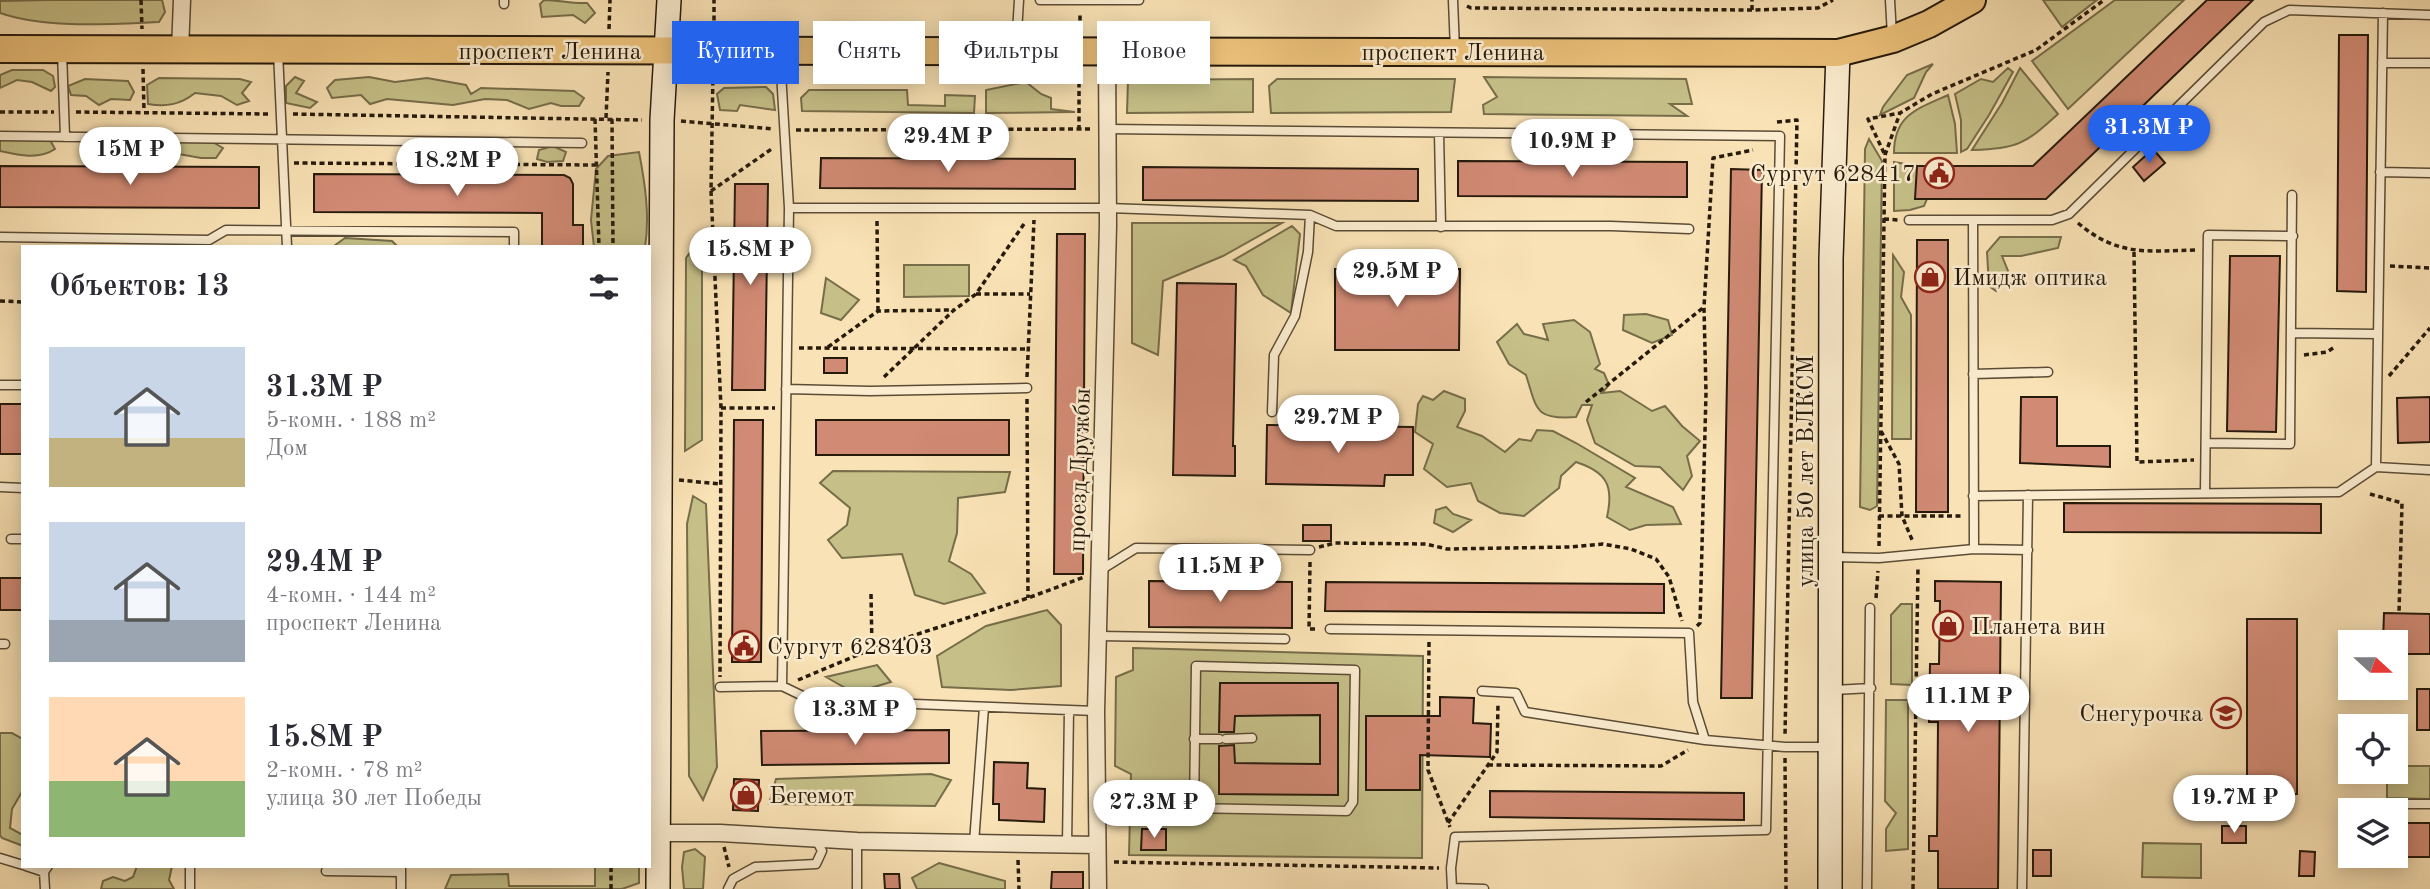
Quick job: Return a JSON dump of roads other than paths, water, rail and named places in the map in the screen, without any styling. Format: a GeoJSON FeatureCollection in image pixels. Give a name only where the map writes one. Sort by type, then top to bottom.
{"type":"FeatureCollection","features":[{"type":"Feature","properties":{"kind":"main road"},"geometry":{"type":"LineString","coordinates":[[659,889],[656,490],[662,120],[669,0]]}},
{"type":"Feature","properties":{"kind":"main road","name":"проспект Ленина"},"geometry":{"type":"LineString","coordinates":[[1210,51],[1838,52],[1893,39],[1929,24],[1972,0]]}},
{"type":"Feature","properties":{"kind":"main road","name":"проспект Ленина"},"geometry":{"type":"LineString","coordinates":[[0,50],[672,52]]}},
{"type":"Feature","properties":{"kind":"main road","name":"проспект Ленина"},"geometry":{"type":"LineString","coordinates":[[799,51],[939,52]]}},
{"type":"Feature","properties":{"kind":"main road","name":"улица 50 лет ВЛКСМ"},"geometry":{"type":"LineString","coordinates":[[1830,889],[1831,259],[1838,52]]}},
{"type":"Feature","properties":{"kind":"street"},"geometry":{"type":"LineString","coordinates":[[180,50],[182,0]]}},
{"type":"Feature","properties":{"kind":"street","name":"проезд Дружбы"},"geometry":{"type":"LineString","coordinates":[[1098,889],[1096,711],[1108,208],[1107,84]]}},
{"type":"Feature","properties":{"kind":"street"},"geometry":{"type":"LineString","coordinates":[[659,833],[720,833],[857,841],[1097,845]]}},
{"type":"Feature","properties":{"kind":"lane"},"geometry":{"type":"LineString","coordinates":[[1018,21],[1019,0]]}},
{"type":"Feature","properties":{"kind":"lane"},"geometry":{"type":"LineString","coordinates":[[1040,0],[1139,0]]}},
{"type":"Feature","properties":{"kind":"lane"},"geometry":{"type":"LineString","coordinates":[[1453,0],[1455,51]]}},
{"type":"Feature","properties":{"kind":"lane"},"geometry":{"type":"LineString","coordinates":[[1890,0],[1893,39]]}},
{"type":"Feature","properties":{"kind":"lane"},"geometry":{"type":"LineString","coordinates":[[1909,220],[2052,220],[2069,214],[2264,22],[2289,9],[2430,15]]}},
{"type":"Feature","properties":{"kind":"lane"},"geometry":{"type":"LineString","coordinates":[[2376,467],[2383,13]]}},
{"type":"Feature","properties":{"kind":"lane"},"geometry":{"type":"LineString","coordinates":[[62,49],[65,138]]}},
{"type":"Feature","properties":{"kind":"lane"},"geometry":{"type":"LineString","coordinates":[[278,49],[287,245]]}},
{"type":"Feature","properties":{"kind":"lane"},"geometry":{"type":"LineString","coordinates":[[2382,62],[2430,63]]}},
{"type":"Feature","properties":{"kind":"lane"},"geometry":{"type":"LineString","coordinates":[[781,84],[789,208],[782,686]]}},
{"type":"Feature","properties":{"kind":"lane"},"geometry":{"type":"LineString","coordinates":[[1107,129],[1780,136],[1766,830],[1455,837],[1451,868],[1452,888],[1484,889]]}},
{"type":"Feature","properties":{"kind":"lane"},"geometry":{"type":"LineString","coordinates":[[1439,133],[1441,227]]}},
{"type":"Feature","properties":{"kind":"lane"},"geometry":{"type":"LineString","coordinates":[[0,136],[582,143]]}},
{"type":"Feature","properties":{"kind":"lane"},"geometry":{"type":"LineString","coordinates":[[2381,172],[2430,173]]}},
{"type":"Feature","properties":{"kind":"lane"},"geometry":{"type":"LineString","coordinates":[[2206,443],[2290,444],[2292,195]]}},
{"type":"Feature","properties":{"kind":"lane"},"geometry":{"type":"LineString","coordinates":[[789,208],[1108,208],[1310,215],[1336,226],[1611,226],[1689,229]]}},
{"type":"Feature","properties":{"kind":"lane"},"geometry":{"type":"LineString","coordinates":[[1272,412],[1274,355],[1295,316],[1308,252],[1310,215]]}},
{"type":"Feature","properties":{"kind":"lane"},"geometry":{"type":"LineString","coordinates":[[1973,220],[1974,549]]}},
{"type":"Feature","properties":{"kind":"lane"},"geometry":{"type":"LineString","coordinates":[[0,237],[49,242],[209,240],[226,230],[514,232],[514,245]]}},
{"type":"Feature","properties":{"kind":"lane"},"geometry":{"type":"LineString","coordinates":[[2205,493],[2208,235],[2293,236]]}},
{"type":"Feature","properties":{"kind":"lane"},"geometry":{"type":"LineString","coordinates":[[2292,333],[2378,334]]}},
{"type":"Feature","properties":{"kind":"lane"},"geometry":{"type":"LineString","coordinates":[[1973,374],[2048,372]]}},
{"type":"Feature","properties":{"kind":"lane"},"geometry":{"type":"LineString","coordinates":[[0,385],[21,385]]}},
{"type":"Feature","properties":{"kind":"lane"},"geometry":{"type":"LineString","coordinates":[[786,389],[870,391],[1027,387]]}},
{"type":"Feature","properties":{"kind":"lane"},"geometry":{"type":"LineString","coordinates":[[1973,496],[2339,492],[2376,467],[2430,470]]}},
{"type":"Feature","properties":{"kind":"lane"},"geometry":{"type":"LineString","coordinates":[[0,487],[21,488]]}},
{"type":"Feature","properties":{"kind":"lane"},"geometry":{"type":"LineString","coordinates":[[2022,889],[2028,495]]}},
{"type":"Feature","properties":{"kind":"lane"},"geometry":{"type":"LineString","coordinates":[[11,539],[21,539]]}},
{"type":"Feature","properties":{"kind":"lane"},"geometry":{"type":"LineString","coordinates":[[1099,571],[1136,548],[1310,550]]}},
{"type":"Feature","properties":{"kind":"lane"},"geometry":{"type":"LineString","coordinates":[[1832,557],[1880,558],[1974,549],[2028,550]]}},
{"type":"Feature","properties":{"kind":"lane"},"geometry":{"type":"LineString","coordinates":[[1867,889],[1870,608]]}},
{"type":"Feature","properties":{"kind":"lane"},"geometry":{"type":"LineString","coordinates":[[1331,629],[1689,633],[1693,702],[1705,740]]}},
{"type":"Feature","properties":{"kind":"lane"},"geometry":{"type":"LineString","coordinates":[[1099,636],[1286,639]]}},
{"type":"Feature","properties":{"kind":"lane"},"geometry":{"type":"LineString","coordinates":[[1096,806],[1194,808],[1348,811],[1353,802],[1356,671],[1198,665],[1194,808]]}},
{"type":"Feature","properties":{"kind":"lane"},"geometry":{"type":"LineString","coordinates":[[720,687],[782,686],[811,700],[1096,711]]}},
{"type":"Feature","properties":{"kind":"lane"},"geometry":{"type":"LineString","coordinates":[[1831,690],[1871,688]]}},
{"type":"Feature","properties":{"kind":"lane"},"geometry":{"type":"LineString","coordinates":[[1482,691],[1516,693],[1525,712],[1705,740],[1785,747],[1831,747]]}},
{"type":"Feature","properties":{"kind":"lane"},"geometry":{"type":"LineString","coordinates":[[974,843],[984,707]]}},
{"type":"Feature","properties":{"kind":"lane"},"geometry":{"type":"LineString","coordinates":[[1067,845],[1069,710]]}},
{"type":"Feature","properties":{"kind":"lane"},"geometry":{"type":"LineString","coordinates":[[1194,739],[1252,738]]}},
{"type":"Feature","properties":{"kind":"lane"},"geometry":{"type":"LineString","coordinates":[[2408,804],[2430,804]]}},
{"type":"Feature","properties":{"kind":"lane"},"geometry":{"type":"LineString","coordinates":[[728,889],[733,879],[755,867],[816,863],[822,851],[816,839]]}},
{"type":"Feature","properties":{"kind":"lane"},"geometry":{"type":"LineString","coordinates":[[857,841],[857,889]]}},
{"type":"Feature","properties":{"kind":"lane"},"geometry":{"type":"LineString","coordinates":[[0,858],[21,865]]}},
{"type":"Feature","properties":{"kind":"lane"},"geometry":{"type":"LineString","coordinates":[[190,868],[190,889]]}},
{"type":"Feature","properties":{"kind":"lane"},"geometry":{"type":"LineString","coordinates":[[45,889],[46,869]]}},
{"type":"Feature","properties":{"kind":"lane"},"geometry":{"type":"LineString","coordinates":[[326,871],[401,869],[401,889]]}},
{"type":"Feature","properties":{"kind":"place","name":"Сургут 628417"},"geometry":{"type":"Point","coordinates":[1939,173]}},
{"type":"Feature","properties":{"kind":"place","name":"Имидж оптика"},"geometry":{"type":"Point","coordinates":[1930,277]}},
{"type":"Feature","properties":{"kind":"place","name":"Планета вин"},"geometry":{"type":"Point","coordinates":[1948,626]}},
{"type":"Feature","properties":{"kind":"place","name":"Сургут 628403"},"geometry":{"type":"Point","coordinates":[744,646]}},
{"type":"Feature","properties":{"kind":"place","name":"Снегурочка"},"geometry":{"type":"Point","coordinates":[2226,713]}},
{"type":"Feature","properties":{"kind":"place","name":"Бегемот"},"geometry":{"type":"Point","coordinates":[746,795]}}]}
